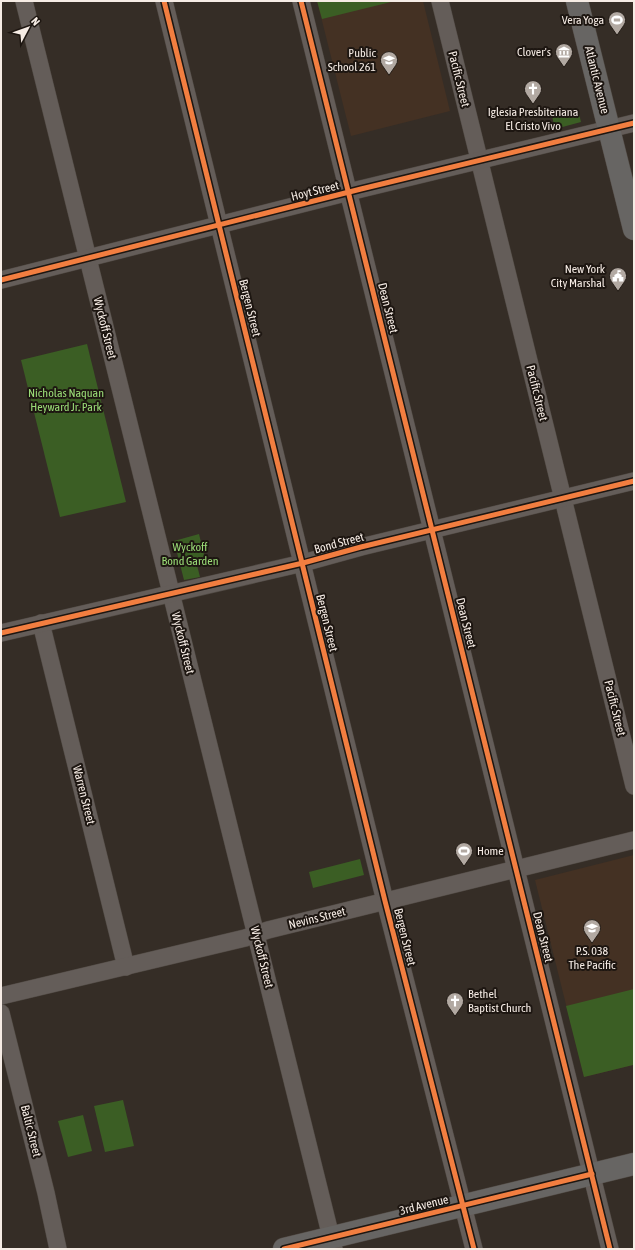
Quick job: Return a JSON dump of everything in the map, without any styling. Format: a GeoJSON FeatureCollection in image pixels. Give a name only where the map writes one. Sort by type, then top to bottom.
{"type":"FeatureCollection","features":[{"type":"Feature","properties":{"kind":"main road","name":"Atlantic Avenue"},"geometry":{"type":"LineString","coordinates":[[578,1],[634,229]]}},
{"type":"Feature","properties":{"kind":"main road","name":"3rd Avenue"},"geometry":{"type":"LineString","coordinates":[[284,1249],[332,1243],[463,1206],[634,1164]]}},
{"type":"Feature","properties":{"kind":"street","name":"Wyckoff Street"},"geometry":{"type":"LineString","coordinates":[[24,1],[332,1243]]}},
{"type":"Feature","properties":{"kind":"street","name":"Bergen Street"},"geometry":{"type":"LineString","coordinates":[[164,1],[385,901],[474,1249]]}},
{"type":"Feature","properties":{"kind":"street","name":"Dean Street"},"geometry":{"type":"LineString","coordinates":[[301,1],[610,1249]]}},
{"type":"Feature","properties":{"kind":"street","name":"Pacific Street"},"geometry":{"type":"LineString","coordinates":[[440,1],[634,786]]}},
{"type":"Feature","properties":{"kind":"street","name":"Hoyt Street"},"geometry":{"type":"LineString","coordinates":[[1,280],[349,192],[634,123]]}},
{"type":"Feature","properties":{"kind":"street","name":"Bond Street"},"geometry":{"type":"LineString","coordinates":[[1,633],[303,563],[361,547],[433,531],[634,481]]}},
{"type":"Feature","properties":{"kind":"street","name":"Warren Street"},"geometry":{"type":"LineString","coordinates":[[41,623],[126,967]]}},
{"type":"Feature","properties":{"kind":"street","name":"Nevins Street"},"geometry":{"type":"LineString","coordinates":[[1,996],[246,938],[268,930],[634,840]]}},
{"type":"Feature","properties":{"kind":"street","name":"Baltic Street"},"geometry":{"type":"LineString","coordinates":[[1,1013],[46,1193],[58,1249]]}},
{"type":"Feature","properties":{"kind":"shaded area","name":"Public School 261"},"geometry":{"type":"Polygon","coordinates":[[[317,1],[423,1],[450,111],[351,136],[317,1]]]}},
{"type":"Feature","properties":{"kind":"shaded area","name":"P.S. 038 The Pacific"},"geometry":{"type":"Polygon","coordinates":[[[634,855],[634,1067],[633,1065],[584,1077],[535,880],[634,855]]]}},
{"type":"Feature","properties":{"kind":"green space"},"geometry":{"type":"Polygon","coordinates":[[[317,1],[395,1],[322,19],[317,1]]]}},
{"type":"Feature","properties":{"kind":"green space"},"geometry":{"type":"Polygon","coordinates":[[[578,110],[581,122],[555,129],[552,116],[578,110]]]}},
{"type":"Feature","properties":{"kind":"green space","name":"Nicholas Naquan Heyward Jr. Park"},"geometry":{"type":"Polygon","coordinates":[[[87,344],[126,502],[60,517],[21,360],[87,344]]]}},
{"type":"Feature","properties":{"kind":"green space","name":"Wyckoff Bond Garden"},"geometry":{"type":"Polygon","coordinates":[[[199,534],[206,563],[197,565],[200,577],[184,580],[174,541],[199,534]]]}},
{"type":"Feature","properties":{"kind":"green space"},"geometry":{"type":"Polygon","coordinates":[[[360,859],[364,875],[313,888],[309,872],[360,859]]]}},
{"type":"Feature","properties":{"kind":"green space"},"geometry":{"type":"Polygon","coordinates":[[[634,989],[634,1067],[633,1065],[584,1077],[566,1006],[634,989]]]}},
{"type":"Feature","properties":{"kind":"green space"},"geometry":{"type":"Polygon","coordinates":[[[123,1100],[134,1146],[105,1152],[94,1106],[123,1100]]]}},
{"type":"Feature","properties":{"kind":"green space"},"geometry":{"type":"Polygon","coordinates":[[[83,1115],[92,1151],[68,1157],[58,1121],[83,1115]]]}},
{"type":"Feature","properties":{"kind":"cycle path"},"geometry":{"type":"LineString","coordinates":[[164,1],[385,901],[474,1249]]}},
{"type":"Feature","properties":{"kind":"cycle path"},"geometry":{"type":"LineString","coordinates":[[301,1],[610,1249]]}},
{"type":"Feature","properties":{"kind":"cycle path"},"geometry":{"type":"LineString","coordinates":[[1,280],[361,189],[634,123]]}},
{"type":"Feature","properties":{"kind":"cycle path"},"geometry":{"type":"LineString","coordinates":[[1,633],[303,563],[361,547],[634,481]]}},
{"type":"Feature","properties":{"kind":"cycle path"},"geometry":{"type":"LineString","coordinates":[[284,1249],[592,1174]]}},
{"type":"Feature","properties":{"kind":"place","name":"Vera Yoga"},"geometry":{"type":"Point","coordinates":[617,35]}},
{"type":"Feature","properties":{"kind":"place","name":"Clover's"},"geometry":{"type":"Point","coordinates":[564,67]}},
{"type":"Feature","properties":{"kind":"place","name":"Public School 261"},"geometry":{"type":"Point","coordinates":[389,75]}},
{"type":"Feature","properties":{"kind":"place","name":"Iglesia Presbiteriana El Cristo Vivo"},"geometry":{"type":"Point","coordinates":[533,104]}},
{"type":"Feature","properties":{"kind":"place","name":"New York City Marshal"},"geometry":{"type":"Point","coordinates":[618,291]}},
{"type":"Feature","properties":{"kind":"place","name":"Home"},"geometry":{"type":"Point","coordinates":[464,866]}},
{"type":"Feature","properties":{"kind":"place","name":"P.S. 038 The Pacific"},"geometry":{"type":"Point","coordinates":[592,943]}},
{"type":"Feature","properties":{"kind":"place","name":"Bethel Baptist Church"},"geometry":{"type":"Point","coordinates":[455,1016]}}]}
